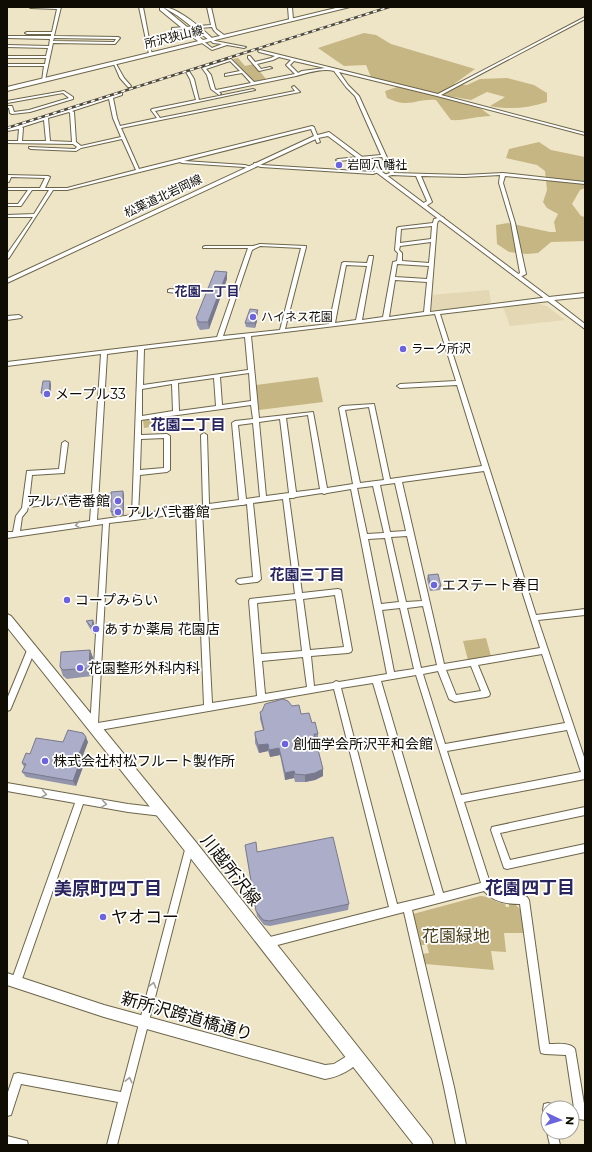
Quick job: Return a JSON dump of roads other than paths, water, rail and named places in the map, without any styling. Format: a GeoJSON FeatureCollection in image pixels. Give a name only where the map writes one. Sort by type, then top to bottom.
{"type":"FeatureCollection","features":[{"type":"Feature","properties":{"kind":"main road","name":"所沢狭山線"},"geometry":{"type":"LineString","coordinates":[[7,89],[347,7]]}},
{"type":"Feature","properties":{"kind":"main road","name":"川越所沢線"},"geometry":{"type":"LineString","coordinates":[[7,619],[32,648],[190,846],[425,1145]]}},
{"type":"Feature","properties":{"kind":"street"},"geometry":{"type":"LineString","coordinates":[[31,7],[58,7],[44,80]]}},
{"type":"Feature","properties":{"kind":"street"},"geometry":{"type":"LineString","coordinates":[[141,7],[150,54]]}},
{"type":"Feature","properties":{"kind":"street"},"geometry":{"type":"LineString","coordinates":[[160,7],[170,17],[212,49],[226,44]]}},
{"type":"Feature","properties":{"kind":"street"},"geometry":{"type":"LineString","coordinates":[[165,7],[196,27],[215,42],[244,48]]}},
{"type":"Feature","properties":{"kind":"street"},"geometry":{"type":"LineString","coordinates":[[209,7],[214,29],[223,36]]}},
{"type":"Feature","properties":{"kind":"street"},"geometry":{"type":"LineString","coordinates":[[290,7],[291,20]]}},
{"type":"Feature","properties":{"kind":"street"},"geometry":{"type":"LineString","coordinates":[[428,97],[437,95],[585,18]]}},
{"type":"Feature","properties":{"kind":"street"},"geometry":{"type":"LineString","coordinates":[[173,35],[172,30],[211,26]]}},
{"type":"Feature","properties":{"kind":"street"},"geometry":{"type":"LineString","coordinates":[[7,37],[118,38],[115,43],[52,38]]}},
{"type":"Feature","properties":{"kind":"street"},"geometry":{"type":"LineString","coordinates":[[7,46],[50,47]]}},
{"type":"Feature","properties":{"kind":"street"},"geometry":{"type":"LineString","coordinates":[[260,51],[585,134]]}},
{"type":"Feature","properties":{"kind":"street"},"geometry":{"type":"LineString","coordinates":[[254,63],[272,60],[278,56]]}},
{"type":"Feature","properties":{"kind":"street"},"geometry":{"type":"LineString","coordinates":[[7,57],[48,57]]}},
{"type":"Feature","properties":{"kind":"street"},"geometry":{"type":"LineString","coordinates":[[249,57],[260,70],[270,68]]}},
{"type":"Feature","properties":{"kind":"street"},"geometry":{"type":"LineString","coordinates":[[226,106],[221,97],[213,88],[209,75],[204,68],[231,60],[253,83]]}},
{"type":"Feature","properties":{"kind":"street"},"geometry":{"type":"LineString","coordinates":[[294,60],[288,65],[298,74]]}},
{"type":"Feature","properties":{"kind":"street"},"geometry":{"type":"LineString","coordinates":[[114,63],[122,78],[129,86]]}},
{"type":"Feature","properties":{"kind":"street"},"geometry":{"type":"LineString","coordinates":[[7,65],[46,66]]}},
{"type":"Feature","properties":{"kind":"street"},"geometry":{"type":"LineString","coordinates":[[216,91],[302,72],[333,69]]}},
{"type":"Feature","properties":{"kind":"street"},"geometry":{"type":"LineString","coordinates":[[333,69],[346,86],[357,96],[392,174]]}},
{"type":"Feature","properties":{"kind":"street"},"geometry":{"type":"LineString","coordinates":[[188,72],[193,79],[193,93],[198,101]]}},
{"type":"Feature","properties":{"kind":"street"},"geometry":{"type":"LineString","coordinates":[[226,75],[243,72]]}},
{"type":"Feature","properties":{"kind":"street"},"geometry":{"type":"LineString","coordinates":[[119,127],[298,92],[294,87]]}},
{"type":"Feature","properties":{"kind":"street"},"geometry":{"type":"LineString","coordinates":[[159,119],[153,110],[253,90]]}},
{"type":"Feature","properties":{"kind":"street"},"geometry":{"type":"LineString","coordinates":[[7,102],[64,92],[72,98],[32,110],[12,113],[11,107],[7,107]]}},
{"type":"Feature","properties":{"kind":"street"},"geometry":{"type":"LineString","coordinates":[[7,130],[121,94]]}},
{"type":"Feature","properties":{"kind":"street"},"geometry":{"type":"LineString","coordinates":[[31,97],[32,110]]}},
{"type":"Feature","properties":{"kind":"street"},"geometry":{"type":"LineString","coordinates":[[112,97],[115,118],[138,171]]}},
{"type":"Feature","properties":{"kind":"street"},"geometry":{"type":"LineString","coordinates":[[70,111],[72,112],[74,143]]}},
{"type":"Feature","properties":{"kind":"street"},"geometry":{"type":"LineString","coordinates":[[46,118],[48,142]]}},
{"type":"Feature","properties":{"kind":"street"},"geometry":{"type":"LineString","coordinates":[[19,127],[21,128],[20,142]]}},
{"type":"Feature","properties":{"kind":"street"},"geometry":{"type":"LineString","coordinates":[[7,194],[9,189],[67,189],[312,127],[317,140]]}},
{"type":"Feature","properties":{"kind":"street","name":"松葉道北岩岡線"},"geometry":{"type":"LineString","coordinates":[[7,281],[256,164],[329,134],[361,158]]}},
{"type":"Feature","properties":{"kind":"street"},"geometry":{"type":"LineString","coordinates":[[31,148],[76,150],[80,147],[123,138]]}},
{"type":"Feature","properties":{"kind":"street"},"geometry":{"type":"LineString","coordinates":[[7,142],[74,143],[80,147]]}},
{"type":"Feature","properties":{"kind":"street"},"geometry":{"type":"LineString","coordinates":[[338,160],[383,156]]}},
{"type":"Feature","properties":{"kind":"street"},"geometry":{"type":"LineString","coordinates":[[361,158],[585,327]]}},
{"type":"Feature","properties":{"kind":"street"},"geometry":{"type":"LineString","coordinates":[[175,162],[245,166],[249,168]]}},
{"type":"Feature","properties":{"kind":"street"},"geometry":{"type":"LineString","coordinates":[[256,164],[261,166],[347,172],[373,173],[379,171]]}},
{"type":"Feature","properties":{"kind":"street"},"geometry":{"type":"LineString","coordinates":[[386,176],[392,174],[464,176],[504,174],[585,183]]}},
{"type":"Feature","properties":{"kind":"street"},"geometry":{"type":"LineString","coordinates":[[504,174],[501,183],[514,223],[523,274],[518,276]]}},
{"type":"Feature","properties":{"kind":"street"},"geometry":{"type":"LineString","coordinates":[[418,175],[430,202],[424,205]]}},
{"type":"Feature","properties":{"kind":"street"},"geometry":{"type":"LineString","coordinates":[[7,181],[10,176],[48,177],[42,189]]}},
{"type":"Feature","properties":{"kind":"street"},"geometry":{"type":"LineString","coordinates":[[7,205],[19,205],[31,189]]}},
{"type":"Feature","properties":{"kind":"street"},"geometry":{"type":"LineString","coordinates":[[7,258],[12,253],[52,189]]}},
{"type":"Feature","properties":{"kind":"street"},"geometry":{"type":"LineString","coordinates":[[7,216],[36,215]]}},
{"type":"Feature","properties":{"kind":"street"},"geometry":{"type":"LineString","coordinates":[[427,313],[435,224],[436,220],[442,218]]}},
{"type":"Feature","properties":{"kind":"street"},"geometry":{"type":"LineString","coordinates":[[399,263],[400,253],[397,250],[397,245],[399,228],[435,224]]}},
{"type":"Feature","properties":{"kind":"street"},"geometry":{"type":"LineString","coordinates":[[397,245],[434,240]]}},
{"type":"Feature","properties":{"kind":"street"},"geometry":{"type":"LineString","coordinates":[[204,247],[253,247],[260,245],[304,247],[282,331]]}},
{"type":"Feature","properties":{"kind":"street"},"geometry":{"type":"LineString","coordinates":[[219,339],[244,265],[250,249],[253,247]]}},
{"type":"Feature","properties":{"kind":"street"},"geometry":{"type":"LineString","coordinates":[[359,321],[371,257]]}},
{"type":"Feature","properties":{"kind":"street"},"geometry":{"type":"LineString","coordinates":[[386,318],[395,262],[432,265]]}},
{"type":"Feature","properties":{"kind":"street"},"geometry":{"type":"LineString","coordinates":[[332,324],[344,263],[369,265]]}},
{"type":"Feature","properties":{"kind":"street"},"geometry":{"type":"LineString","coordinates":[[393,278],[430,281]]}},
{"type":"Feature","properties":{"kind":"street"},"geometry":{"type":"LineString","coordinates":[[170,291],[186,292]]}},
{"type":"Feature","properties":{"kind":"street"},"geometry":{"type":"LineString","coordinates":[[7,364],[585,295]]}},
{"type":"Feature","properties":{"kind":"street"},"geometry":{"type":"LineString","coordinates":[[437,312],[585,774],[459,799]]}},
{"type":"Feature","properties":{"kind":"street"},"geometry":{"type":"LineString","coordinates":[[7,318],[19,317]]}},
{"type":"Feature","properties":{"kind":"street"},"geometry":{"type":"LineString","coordinates":[[248,336],[263,500]]}},
{"type":"Feature","properties":{"kind":"street"},"geometry":{"type":"LineString","coordinates":[[135,518],[141,348]]}},
{"type":"Feature","properties":{"kind":"street"},"geometry":{"type":"LineString","coordinates":[[93,523],[104,352]]}},
{"type":"Feature","properties":{"kind":"street"},"geometry":{"type":"LineString","coordinates":[[140,387],[252,371]]}},
{"type":"Feature","properties":{"kind":"street"},"geometry":{"type":"LineString","coordinates":[[217,376],[219,408]]}},
{"type":"Feature","properties":{"kind":"street"},"geometry":{"type":"LineString","coordinates":[[175,382],[176,413]]}},
{"type":"Feature","properties":{"kind":"street"},"geometry":{"type":"LineString","coordinates":[[400,386],[459,383]]}},
{"type":"Feature","properties":{"kind":"street"},"geometry":{"type":"LineString","coordinates":[[138,418],[254,403]]}},
{"type":"Feature","properties":{"kind":"street"},"geometry":{"type":"LineString","coordinates":[[387,481],[372,405],[342,408],[364,537],[391,675]]}},
{"type":"Feature","properties":{"kind":"street"},"geometry":{"type":"LineString","coordinates":[[240,580],[257,579],[235,423],[311,413],[324,492]]}},
{"type":"Feature","properties":{"kind":"street"},"geometry":{"type":"LineString","coordinates":[[283,417],[299,597],[311,689]]}},
{"type":"Feature","properties":{"kind":"street"},"geometry":{"type":"LineString","coordinates":[[204,435],[202,508],[208,706]]}},
{"type":"Feature","properties":{"kind":"street"},"geometry":{"type":"LineString","coordinates":[[136,473],[167,470],[167,436],[137,437]]}},
{"type":"Feature","properties":{"kind":"street"},"geometry":{"type":"LineString","coordinates":[[16,534],[19,516],[25,509],[29,473],[62,471],[65,443]]}},
{"type":"Feature","properties":{"kind":"street"},"geometry":{"type":"LineString","coordinates":[[7,535],[246,503],[387,481],[486,468]]}},
{"type":"Feature","properties":{"kind":"street"},"geometry":{"type":"LineString","coordinates":[[398,480],[441,668],[452,697],[455,699],[486,694],[473,662]]}},
{"type":"Feature","properties":{"kind":"street"},"geometry":{"type":"LineString","coordinates":[[376,483],[418,671],[486,886],[490,893],[498,898],[524,900],[545,1049],[569,1050],[572,1053],[577,1100]]}},
{"type":"Feature","properties":{"kind":"street"},"geometry":{"type":"LineString","coordinates":[[25,505],[66,501]]}},
{"type":"Feature","properties":{"kind":"street"},"geometry":{"type":"LineString","coordinates":[[106,522],[94,727],[336,684],[545,650]]}},
{"type":"Feature","properties":{"kind":"street"},"geometry":{"type":"LineString","coordinates":[[364,537],[410,533]]}},
{"type":"Feature","properties":{"kind":"street"},"geometry":{"type":"LineString","coordinates":[[257,658],[348,650],[338,592],[253,601],[257,658],[261,698]]}},
{"type":"Feature","properties":{"kind":"street"},"geometry":{"type":"LineString","coordinates":[[378,607],[426,603]]}},
{"type":"Feature","properties":{"kind":"street"},"geometry":{"type":"LineString","coordinates":[[534,618],[585,612]]}},
{"type":"Feature","properties":{"kind":"street"},"geometry":{"type":"LineString","coordinates":[[7,708],[32,648]]}},
{"type":"Feature","properties":{"kind":"street"},"geometry":{"type":"LineString","coordinates":[[376,678],[440,898]]}},
{"type":"Feature","properties":{"kind":"street"},"geometry":{"type":"LineString","coordinates":[[336,684],[394,910]]}},
{"type":"Feature","properties":{"kind":"street"},"geometry":{"type":"LineString","coordinates":[[442,748],[569,726]]}},
{"type":"Feature","properties":{"kind":"street"},"geometry":{"type":"LineString","coordinates":[[7,787],[128,808],[162,812]]}},
{"type":"Feature","properties":{"kind":"street"},"geometry":{"type":"LineString","coordinates":[[11,980],[80,800]]}},
{"type":"Feature","properties":{"kind":"street"},"geometry":{"type":"LineString","coordinates":[[585,811],[495,830],[507,865],[585,848]]}},
{"type":"Feature","properties":{"kind":"street"},"geometry":{"type":"LineString","coordinates":[[112,1145],[190,846]]}},
{"type":"Feature","properties":{"kind":"street"},"geometry":{"type":"LineString","coordinates":[[265,943],[486,886]]}},
{"type":"Feature","properties":{"kind":"street"},"geometry":{"type":"LineString","coordinates":[[407,907],[461,1145]]}},
{"type":"Feature","properties":{"kind":"street","name":"新所沢跨道橋通り"},"geometry":{"type":"LineString","coordinates":[[11,980],[143,1022],[325,1072],[333,1072],[355,1057]]}},
{"type":"Feature","properties":{"kind":"street"},"geometry":{"type":"LineString","coordinates":[[7,1111],[18,1078],[124,1098]]}},
{"type":"Feature","properties":{"kind":"street"},"geometry":{"type":"LineString","coordinates":[[7,1141],[23,1145]]}},
{"type":"Feature","properties":{"kind":"railway"},"geometry":{"type":"LineString","coordinates":[[7,128],[389,7]]}},
{"type":"Feature","properties":{"kind":"place","name":"岩岡八幡社"},"geometry":{"type":"Point","coordinates":[339,165]}},
{"type":"Feature","properties":{"kind":"place","name":"ハイネス花園"},"geometry":{"type":"Point","coordinates":[253,317]}},
{"type":"Feature","properties":{"kind":"place","name":"ラーク所沢"},"geometry":{"type":"Point","coordinates":[403,349]}},
{"type":"Feature","properties":{"kind":"place","name":"メープル33"},"geometry":{"type":"Point","coordinates":[47,394]}},
{"type":"Feature","properties":{"kind":"place","name":"アルバ壱番館"},"geometry":{"type":"Point","coordinates":[118,501]}},
{"type":"Feature","properties":{"kind":"place","name":"アルバ弐番館"},"geometry":{"type":"Point","coordinates":[118,512]}},
{"type":"Feature","properties":{"kind":"place","name":"エステート春日"},"geometry":{"type":"Point","coordinates":[434,585]}},
{"type":"Feature","properties":{"kind":"place","name":"コープみらい"},"geometry":{"type":"Point","coordinates":[67,600]}},
{"type":"Feature","properties":{"kind":"place","name":"あすか薬局 花園店"},"geometry":{"type":"Point","coordinates":[96,629]}},
{"type":"Feature","properties":{"kind":"place","name":"花園整形外科内科"},"geometry":{"type":"Point","coordinates":[80,668]}},
{"type":"Feature","properties":{"kind":"place","name":"創価学会所沢平和会館"},"geometry":{"type":"Point","coordinates":[285,744]}},
{"type":"Feature","properties":{"kind":"place","name":"株式会社村松フルート製作所"},"geometry":{"type":"Point","coordinates":[45,761]}},
{"type":"Feature","properties":{"kind":"place","name":"ヤオコー"},"geometry":{"type":"Point","coordinates":[103,917]}},
{"type":"Feature","properties":{"kind":"district","name":"花園一丁目"},"geometry":{"type":"Point","coordinates":[207,291]}},
{"type":"Feature","properties":{"kind":"district","name":"花園二丁目"},"geometry":{"type":"Point","coordinates":[188,425]}},
{"type":"Feature","properties":{"kind":"district","name":"花園三丁目"},"geometry":{"type":"Point","coordinates":[307,575]}},
{"type":"Feature","properties":{"kind":"district","name":"花園四丁目"},"geometry":{"type":"Point","coordinates":[530,888]}},
{"type":"Feature","properties":{"kind":"district","name":"美原町四丁目"},"geometry":{"type":"Point","coordinates":[108,889]}},
{"type":"Feature","properties":{"kind":"park label","name":"花園緑地"},"geometry":{"type":"Point","coordinates":[456,936]}}]}
